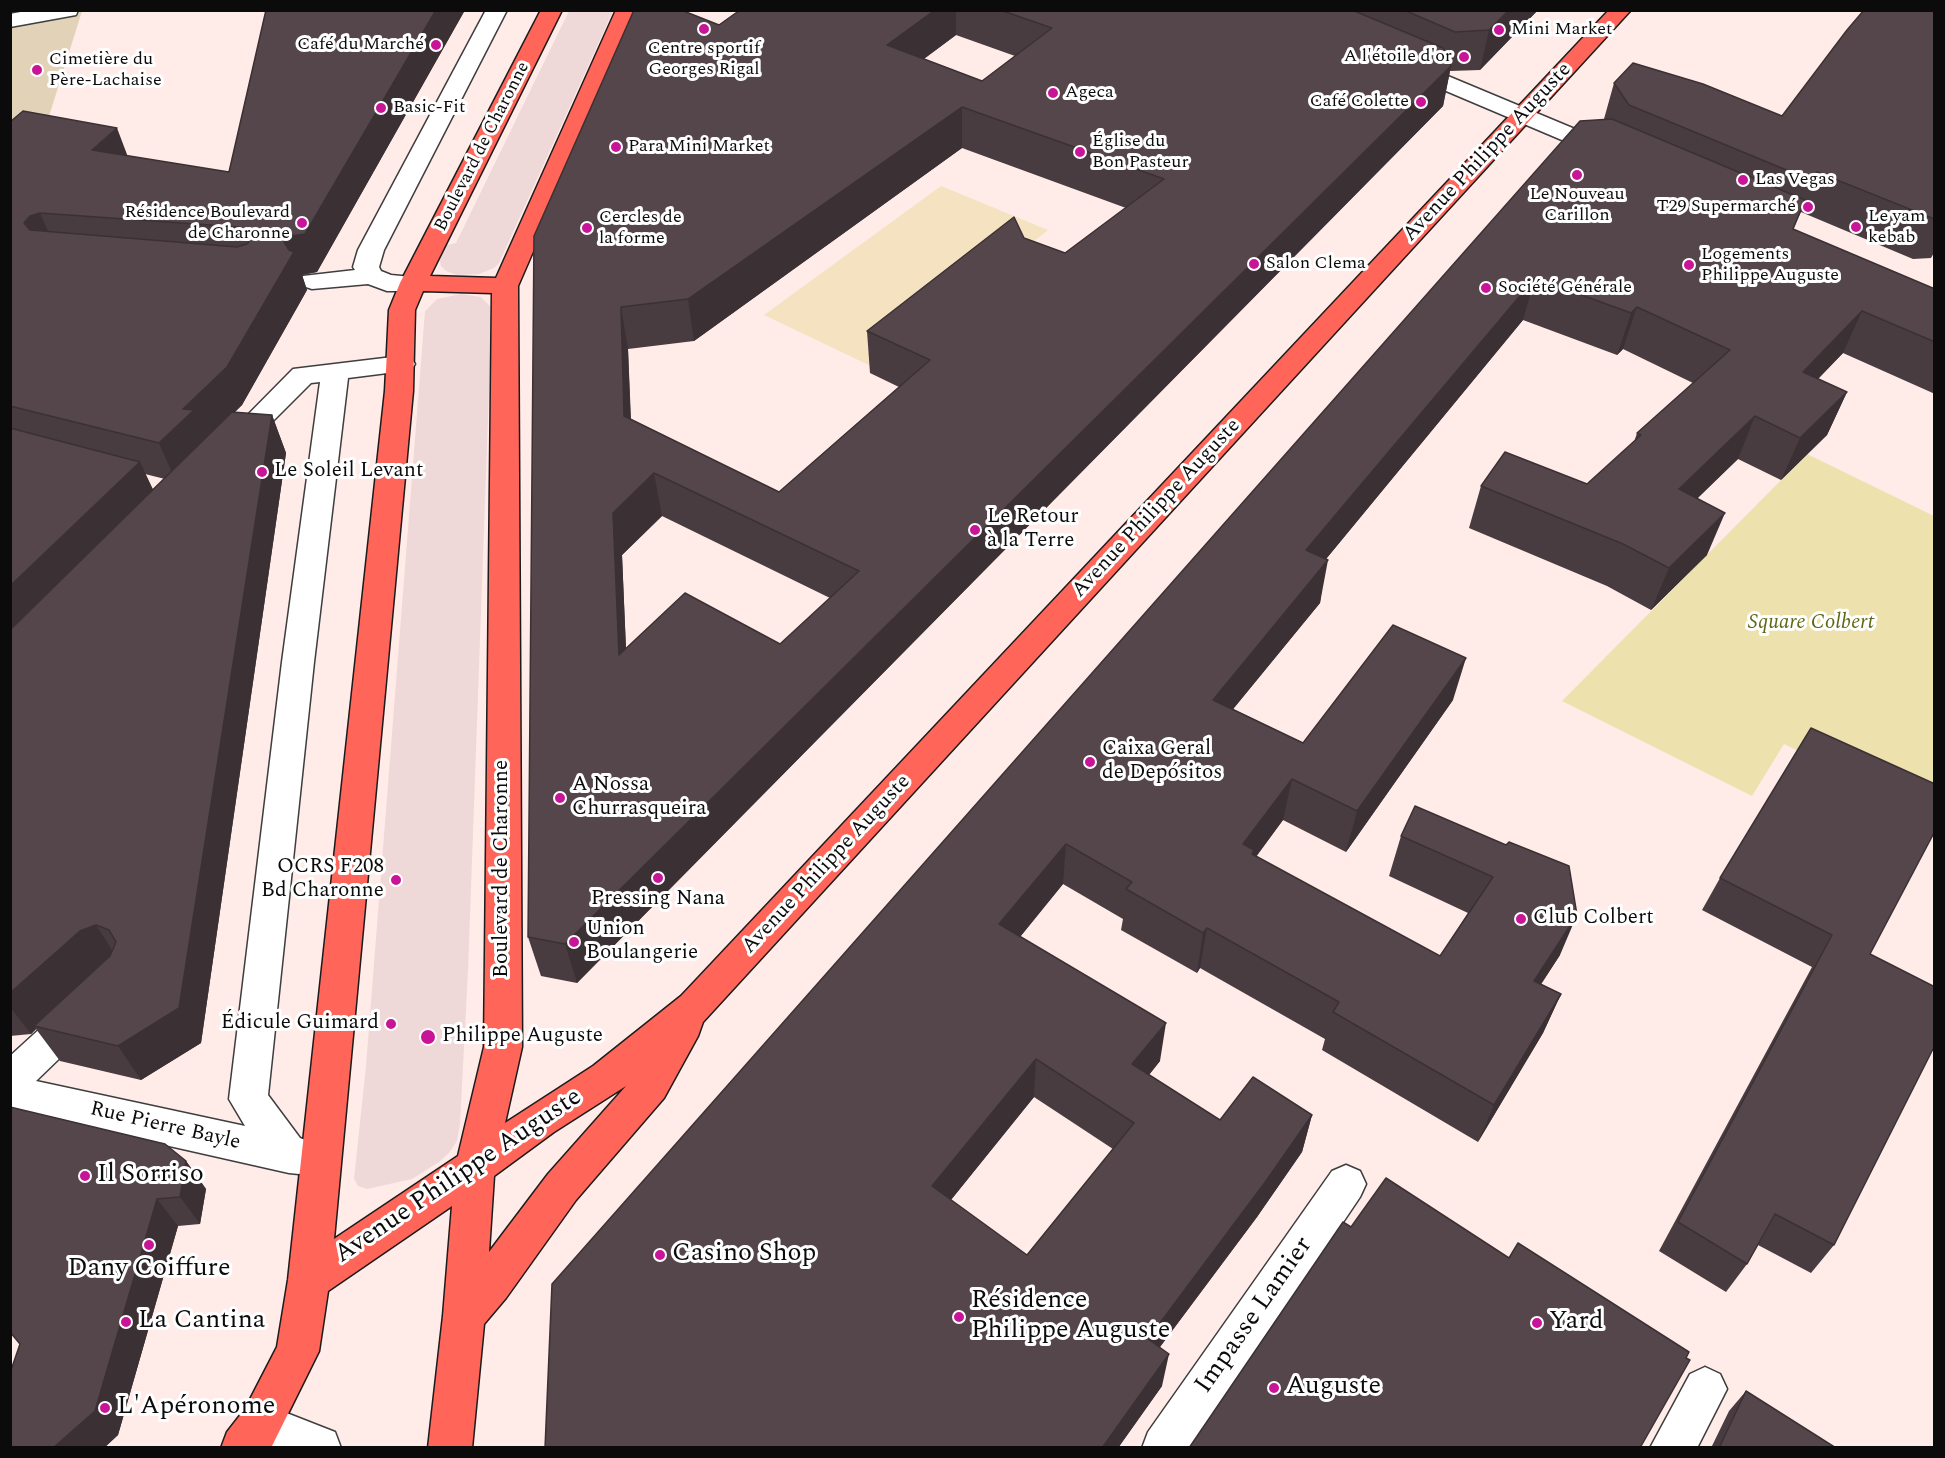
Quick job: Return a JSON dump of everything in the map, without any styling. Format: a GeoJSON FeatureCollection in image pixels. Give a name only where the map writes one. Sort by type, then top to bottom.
{"type":"FeatureCollection","features":[{"type":"Feature","properties":{"kind":"main road","name":"Boulevard de Charonne"},"geometry":{"type":"LineString","coordinates":[[252,1436],[298,1351],[309,1280],[305,1158],[401,364],[402,309],[552,10]]}},
{"type":"Feature","properties":{"kind":"main road","name":"Boulevard de Charonne"},"geometry":{"type":"LineString","coordinates":[[450,1448],[464,1316],[474,1167],[503,1047],[505,286],[627,10]]}},
{"type":"Feature","properties":{"kind":"main road","name":"Avenue Philippe Auguste"},"geometry":{"type":"LineString","coordinates":[[309,1280],[540,1120],[607,1078],[694,1007],[1621,10]]}},
{"type":"Feature","properties":{"kind":"main road"},"geometry":{"type":"LineString","coordinates":[[413,284],[505,286]]}},
{"type":"Feature","properties":{"kind":"main road","name":"Avenue Philippe Auguste"},"geometry":{"type":"LineString","coordinates":[[464,1316],[491,1284],[562,1187],[650,1086],[694,1007]]}},
{"type":"Feature","properties":{"kind":"street"},"geometry":{"type":"LineString","coordinates":[[10,21],[68,10]]}},
{"type":"Feature","properties":{"kind":"street"},"geometry":{"type":"LineString","coordinates":[[372,276],[366,267],[371,250],[497,10]]}},
{"type":"Feature","properties":{"kind":"street"},"geometry":{"type":"LineString","coordinates":[[1388,58],[1630,161]]}},
{"type":"Feature","properties":{"kind":"street"},"geometry":{"type":"LineString","coordinates":[[312,281],[372,276],[387,283],[413,284]]}},
{"type":"Feature","properties":{"kind":"street"},"geometry":{"type":"LineString","coordinates":[[214,463],[303,375],[401,364]]}},
{"type":"Feature","properties":{"kind":"street"},"geometry":{"type":"LineString","coordinates":[[305,1158],[248,1099],[298,662],[335,370]]}},
{"type":"Feature","properties":{"kind":"street"},"geometry":{"type":"LineString","coordinates":[[10,1082],[102,994]]}},
{"type":"Feature","properties":{"kind":"street","name":"Rue Pierre Bayle"},"geometry":{"type":"LineString","coordinates":[[10,1093],[305,1158]]}},
{"type":"Feature","properties":{"kind":"street","name":"Impasse Lamier"},"geometry":{"type":"LineString","coordinates":[[1164,1448],[1346,1184]]}},
{"type":"Feature","properties":{"kind":"street"},"geometry":{"type":"LineString","coordinates":[[1672,1448],[1706,1389]]}},
{"type":"Feature","properties":{"kind":"street"},"geometry":{"type":"LineString","coordinates":[[252,1436],[319,1448]]}},
{"type":"Feature","properties":{"kind":"green space","name":"Square Colbert"},"geometry":{"type":"Polygon","coordinates":[[[1807,454],[1934,516],[1934,815],[1784,744],[1752,796],[1562,701],[1807,454]]]}},
{"type":"Feature","properties":{"kind":"shaded area","name":"Cimetière du Père-Lachaise"},"geometry":{"type":"Polygon","coordinates":[[[11,11],[82,11],[45,129],[11,174],[11,11]]]}},
{"type":"Feature","properties":{"kind":"shaded area"},"geometry":{"type":"Polygon","coordinates":[[[569,11],[613,11],[499,263],[494,268],[479,274],[457,275],[446,271],[441,266],[440,260],[447,245],[456,243],[569,11]]]}},
{"type":"Feature","properties":{"kind":"shaded area"},"geometry":{"type":"Polygon","coordinates":[[[941,186],[1048,230],[875,368],[764,315],[941,186]]]}},
{"type":"Feature","properties":{"kind":"shaded area"},"geometry":{"type":"Polygon","coordinates":[[[461,294],[481,297],[492,308],[468,971],[460,1124],[457,1141],[439,1162],[412,1179],[367,1189],[358,1186],[354,1179],[366,1066],[425,311],[437,299],[461,294]]]}},
{"type":"Feature","properties":{"kind":"building"},"geometry":{"type":"Polygon","coordinates":[[[266,10],[436,10],[305,234],[290,236],[284,242],[289,250],[294,252],[227,367],[183,409],[194,410],[159,443],[10,406],[10,122],[23,111],[117,128],[92,150],[229,172],[266,10]],[[40,213],[30,216],[24,223],[30,230],[237,247],[247,244],[253,237],[247,230],[238,227],[40,213]]]}},
{"type":"Feature","properties":{"kind":"building"},"geometry":{"type":"Polygon","coordinates":[[[634,10],[681,10],[719,25],[740,10],[935,10],[887,45],[982,81],[1052,28],[1000,10],[1352,10],[1443,48],[1451,66],[565,944],[528,937],[534,236],[634,10]],[[962,107],[688,299],[621,307],[624,416],[779,492],[930,360],[867,331],[1014,217],[1024,238],[1065,253],[1164,179],[962,107]],[[654,473],[613,513],[619,655],[685,593],[780,644],[859,571],[654,473]]]}},
{"type":"Feature","properties":{"kind":"building"},"geometry":{"type":"Polygon","coordinates":[[[1404,10],[1509,10],[1489,30],[1455,32],[1404,10]]]}},
{"type":"Feature","properties":{"kind":"building"},"geometry":{"type":"Polygon","coordinates":[[[1864,10],[1935,10],[1935,218],[1817,172],[1813,181],[1629,105],[1614,83],[1633,63],[1703,84],[1782,116],[1864,10]]]}},
{"type":"Feature","properties":{"kind":"building"},"geometry":{"type":"Polygon","coordinates":[[[1612,119],[1805,200],[1793,229],[1935,289],[1935,342],[1862,311],[1803,372],[1847,392],[1800,438],[1755,416],[1679,489],[1725,513],[1669,568],[1623,544],[1481,486],[1505,452],[1587,484],[1641,435],[1637,433],[1730,350],[1637,307],[1631,313],[1535,278],[1306,550],[1328,560],[1213,700],[1303,743],[1393,625],[1466,658],[1357,811],[1292,779],[1243,844],[1254,850],[1252,854],[1440,956],[1493,877],[1401,836],[1415,806],[1506,845],[1509,842],[1569,866],[1577,915],[1534,981],[1561,994],[1494,1105],[1333,1012],[1339,1002],[1207,928],[1203,933],[1126,889],[1132,882],[1066,844],[999,924],[1166,1023],[1132,1064],[1220,1120],[1253,1077],[1312,1115],[1266,1181],[1148,1339],[1169,1354],[1102,1448],[545,1448],[552,1284],[1580,121],[1612,119]],[[1036,1059],[932,1186],[1027,1255],[1134,1123],[1036,1059]]]}},
{"type":"Feature","properties":{"kind":"building"},"geometry":{"type":"Polygon","coordinates":[[[232,412],[272,415],[179,1008],[118,1046],[34,1026],[110,956],[116,942],[109,930],[96,925],[80,931],[10,993],[10,630],[232,412]]]}},
{"type":"Feature","properties":{"kind":"building"},"geometry":{"type":"Polygon","coordinates":[[[10,428],[140,462],[10,586],[10,428]]]}},
{"type":"Feature","properties":{"kind":"building"},"geometry":{"type":"Polygon","coordinates":[[[1811,728],[1935,784],[1935,831],[1870,954],[1935,987],[1935,1045],[1834,1245],[1775,1214],[1747,1264],[1678,1222],[1832,935],[1720,878],[1811,728]]]}},
{"type":"Feature","properties":{"kind":"building"},"geometry":{"type":"Polygon","coordinates":[[[10,1107],[165,1144],[186,1161],[180,1197],[157,1199],[95,1411],[53,1448],[10,1448],[10,1373],[20,1344],[10,1332],[10,1107]]]}},
{"type":"Feature","properties":{"kind":"building"},"geometry":{"type":"Polygon","coordinates":[[[1386,1178],[1509,1258],[1518,1243],[1689,1352],[1686,1358],[1690,1360],[1640,1448],[1189,1448],[1343,1222],[1351,1227],[1386,1178]]]}},
{"type":"Feature","properties":{"kind":"building"},"geometry":{"type":"Polygon","coordinates":[[[1746,1391],[1836,1448],[1719,1448],[1746,1391]]]}},
{"type":"Feature","properties":{"kind":"place","name":"Centre sportif Georges Rigal"},"geometry":{"type":"Point","coordinates":[704,29]}},
{"type":"Feature","properties":{"kind":"place","name":"Mini Market"},"geometry":{"type":"Point","coordinates":[1499,30]}},
{"type":"Feature","properties":{"kind":"place","name":"Café du Marché"},"geometry":{"type":"Point","coordinates":[436,45]}},
{"type":"Feature","properties":{"kind":"place","name":"A l'étoile d'or"},"geometry":{"type":"Point","coordinates":[1464,57]}},
{"type":"Feature","properties":{"kind":"place","name":"Cimetière du Père-Lachaise"},"geometry":{"type":"Point","coordinates":[37,70]}},
{"type":"Feature","properties":{"kind":"place","name":"Ageca"},"geometry":{"type":"Point","coordinates":[1053,93]}},
{"type":"Feature","properties":{"kind":"place","name":"Café Colette"},"geometry":{"type":"Point","coordinates":[1421,102]}},
{"type":"Feature","properties":{"kind":"place","name":"Basic-Fit"},"geometry":{"type":"Point","coordinates":[381,108]}},
{"type":"Feature","properties":{"kind":"place","name":"Para Mini Market"},"geometry":{"type":"Point","coordinates":[616,147]}},
{"type":"Feature","properties":{"kind":"place","name":"Église du Bon Pasteur"},"geometry":{"type":"Point","coordinates":[1080,152]}},
{"type":"Feature","properties":{"kind":"place","name":"Le Nouveau Carillon"},"geometry":{"type":"Point","coordinates":[1577,175]}},
{"type":"Feature","properties":{"kind":"place","name":"Las Vegas"},"geometry":{"type":"Point","coordinates":[1743,180]}},
{"type":"Feature","properties":{"kind":"place","name":"T29 Supermarché"},"geometry":{"type":"Point","coordinates":[1808,207]}},
{"type":"Feature","properties":{"kind":"place","name":"Résidence Boulevard de Charonne"},"geometry":{"type":"Point","coordinates":[302,223]}},
{"type":"Feature","properties":{"kind":"place","name":"Le yam kebab"},"geometry":{"type":"Point","coordinates":[1856,227]}},
{"type":"Feature","properties":{"kind":"place","name":"Cercles de la forme"},"geometry":{"type":"Point","coordinates":[587,228]}},
{"type":"Feature","properties":{"kind":"place","name":"Salon Clema"},"geometry":{"type":"Point","coordinates":[1254,264]}},
{"type":"Feature","properties":{"kind":"place","name":"Logements Philippe Auguste"},"geometry":{"type":"Point","coordinates":[1689,265]}},
{"type":"Feature","properties":{"kind":"place","name":"Société Générale"},"geometry":{"type":"Point","coordinates":[1486,288]}},
{"type":"Feature","properties":{"kind":"place","name":"Le Soleil Levant"},"geometry":{"type":"Point","coordinates":[262,472]}},
{"type":"Feature","properties":{"kind":"place","name":"Le Retour à la Terre"},"geometry":{"type":"Point","coordinates":[975,530]}},
{"type":"Feature","properties":{"kind":"place","name":"Caixa Geral de Depósitos"},"geometry":{"type":"Point","coordinates":[1090,762]}},
{"type":"Feature","properties":{"kind":"place","name":"A Nossa Churrasqueira"},"geometry":{"type":"Point","coordinates":[560,798]}},
{"type":"Feature","properties":{"kind":"place","name":"Pressing Nana"},"geometry":{"type":"Point","coordinates":[658,878]}},
{"type":"Feature","properties":{"kind":"place","name":"OCRS F208 Bd Charonne"},"geometry":{"type":"Point","coordinates":[396,880]}},
{"type":"Feature","properties":{"kind":"place","name":"Club Colbert"},"geometry":{"type":"Point","coordinates":[1521,919]}},
{"type":"Feature","properties":{"kind":"place","name":"Union Boulangerie"},"geometry":{"type":"Point","coordinates":[574,942]}},
{"type":"Feature","properties":{"kind":"place","name":"Édicule Guimard"},"geometry":{"type":"Point","coordinates":[391,1024]}},
{"type":"Feature","properties":{"kind":"place","name":"Philippe Auguste"},"geometry":{"type":"Point","coordinates":[428,1037]}},
{"type":"Feature","properties":{"kind":"place","name":"Il Sorriso"},"geometry":{"type":"Point","coordinates":[85,1176]}},
{"type":"Feature","properties":{"kind":"place","name":"Dany Coiffure"},"geometry":{"type":"Point","coordinates":[149,1245]}},
{"type":"Feature","properties":{"kind":"place","name":"Casino Shop"},"geometry":{"type":"Point","coordinates":[660,1255]}},
{"type":"Feature","properties":{"kind":"place","name":"Résidence Philippe Auguste"},"geometry":{"type":"Point","coordinates":[959,1317]}},
{"type":"Feature","properties":{"kind":"place","name":"La Cantina"},"geometry":{"type":"Point","coordinates":[126,1322]}},
{"type":"Feature","properties":{"kind":"place","name":"Yard"},"geometry":{"type":"Point","coordinates":[1537,1323]}},
{"type":"Feature","properties":{"kind":"place","name":"Auguste"},"geometry":{"type":"Point","coordinates":[1274,1388]}},
{"type":"Feature","properties":{"kind":"place","name":"L'Apéronome"},"geometry":{"type":"Point","coordinates":[105,1408]}}]}
